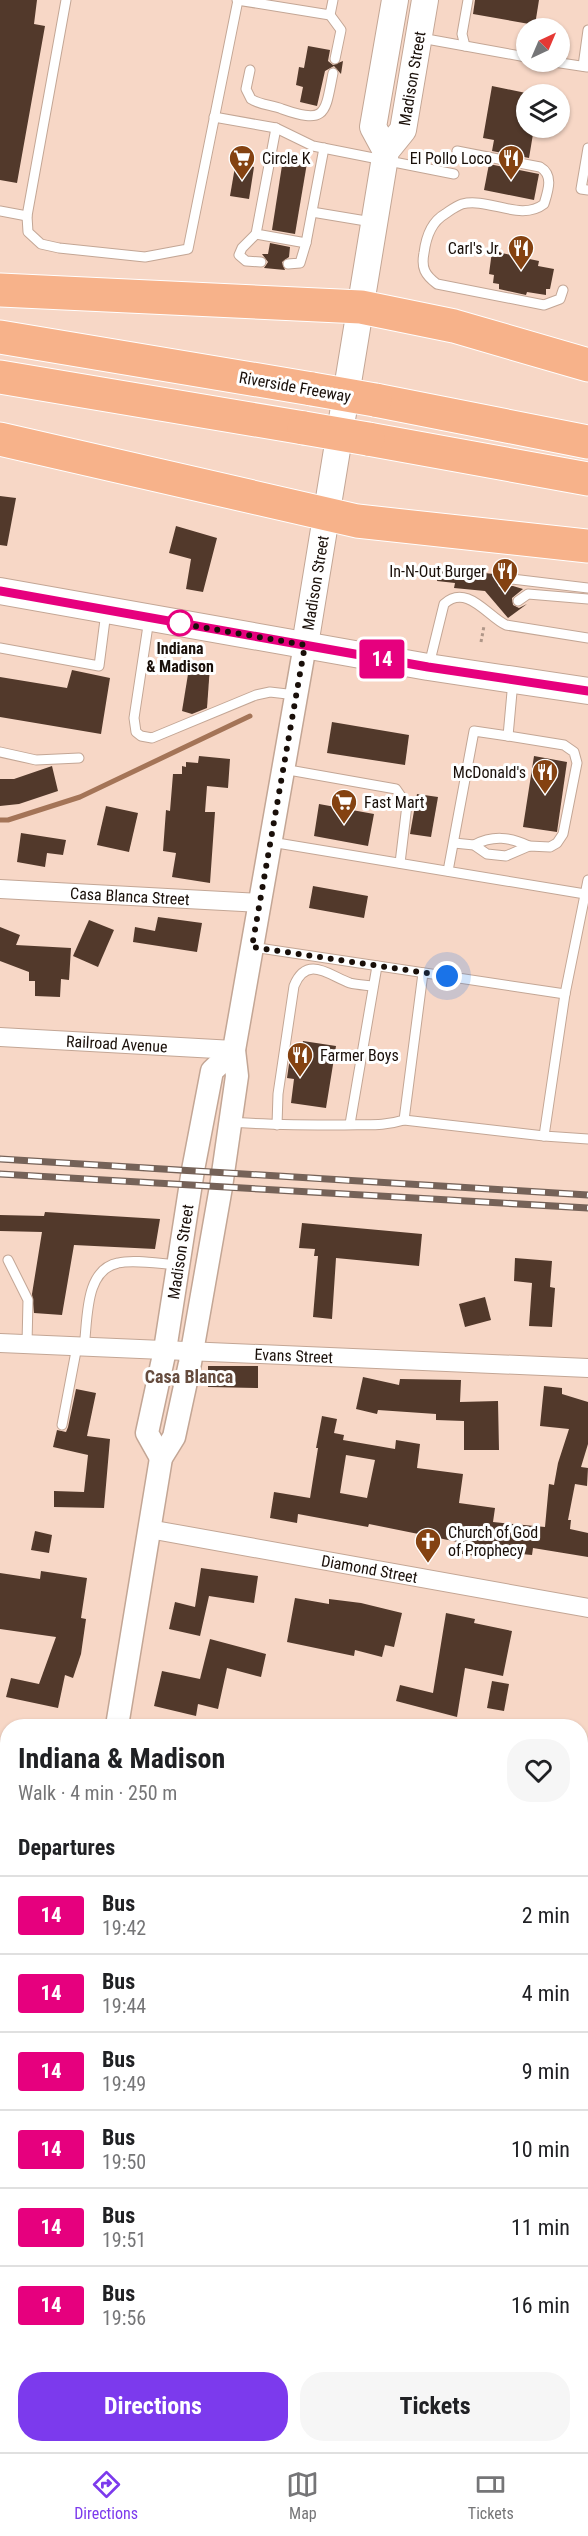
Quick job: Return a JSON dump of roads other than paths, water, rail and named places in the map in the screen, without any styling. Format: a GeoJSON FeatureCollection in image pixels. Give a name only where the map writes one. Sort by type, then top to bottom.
{"type":"FeatureCollection","features":[{"type":"Feature","properties":{"kind":"highway"},"geometry":{"type":"LineString","coordinates":[[0,290],[361,307],[454,326],[588,365]]}},
{"type":"Feature","properties":{"kind":"highway","name":"Riverside Freeway"},"geometry":{"type":"LineString","coordinates":[[0,337],[375,400],[588,442]]}},
{"type":"Feature","properties":{"kind":"highway"},"geometry":{"type":"LineString","coordinates":[[0,377],[368,439],[588,479]]}},
{"type":"Feature","properties":{"kind":"highway"},"geometry":{"type":"LineString","coordinates":[[0,439],[357,521],[588,546]]}},
{"type":"Feature","properties":{"kind":"main road","name":"Madison Street"},"geometry":{"type":"LineString","coordinates":[[385,156],[373,127],[395,0]]}},
{"type":"Feature","properties":{"kind":"main road","name":"Madison Street"},"geometry":{"type":"LineString","coordinates":[[305,645],[385,156],[403,130],[425,0]]}},
{"type":"Feature","properties":{"kind":"main road"},"geometry":{"type":"LineString","coordinates":[[0,591],[428,667],[588,691]]}},
{"type":"Feature","properties":{"kind":"street","name":"Madison Street"},"geometry":{"type":"LineString","coordinates":[[118,1719],[161,1458],[174,1437],[192,1351],[237,1076],[234,1050],[305,645]]}},
{"type":"Feature","properties":{"kind":"street","name":"Casa Blanca Street"},"geometry":{"type":"LineString","coordinates":[[0,889],[260,903]]}},
{"type":"Feature","properties":{"kind":"street","name":"Railroad Avenue"},"geometry":{"type":"LineString","coordinates":[[0,1037],[234,1050]]}},
{"type":"Feature","properties":{"kind":"street","name":"Madison Street"},"geometry":{"type":"LineString","coordinates":[[161,1458],[147,1433],[165,1350],[193,1170],[212,1071],[234,1050]]}},
{"type":"Feature","properties":{"kind":"street","name":"Evans Street"},"geometry":{"type":"LineString","coordinates":[[0,1343],[588,1368]]}},
{"type":"Feature","properties":{"kind":"street","name":"Diamond Street"},"geometry":{"type":"LineString","coordinates":[[149,1529],[588,1608]]}},
{"type":"Feature","properties":{"kind":"lane"},"geometry":{"type":"LineString","coordinates":[[66,0],[27,216],[28,232],[41,244],[145,257],[188,249],[237,0],[330,15],[341,30],[335,59]]}},
{"type":"Feature","properties":{"kind":"lane"},"geometry":{"type":"LineString","coordinates":[[330,15],[333,0]]}},
{"type":"Feature","properties":{"kind":"lane"},"geometry":{"type":"LineString","coordinates":[[465,46],[462,34],[468,0]]}},
{"type":"Feature","properties":{"kind":"lane"},"geometry":{"type":"LineString","coordinates":[[570,65],[585,67],[588,30]]}},
{"type":"Feature","properties":{"kind":"lane"},"geometry":{"type":"LineString","coordinates":[[419,38],[516,55]]}},
{"type":"Feature","properties":{"kind":"lane"},"geometry":{"type":"LineString","coordinates":[[250,70],[246,89],[251,99],[306,117],[318,115],[326,108],[333,73]]}},
{"type":"Feature","properties":{"kind":"lane"},"geometry":{"type":"LineString","coordinates":[[214,117],[276,128],[313,146],[385,156],[454,174]]}},
{"type":"Feature","properties":{"kind":"lane"},"geometry":{"type":"LineString","coordinates":[[261,262],[246,261],[239,255],[242,248],[256,234],[276,128]]}},
{"type":"Feature","properties":{"kind":"lane"},"geometry":{"type":"LineString","coordinates":[[288,264],[300,263],[324,148]]}},
{"type":"Feature","properties":{"kind":"lane"},"geometry":{"type":"LineString","coordinates":[[588,148],[581,189],[588,190]]}},
{"type":"Feature","properties":{"kind":"lane"},"geometry":{"type":"LineString","coordinates":[[457,151],[540,167],[548,173],[550,179],[544,204],[530,211],[471,203],[460,205],[438,218],[426,239],[422,264],[425,274],[437,284],[544,305],[560,299],[563,290]]}},
{"type":"Feature","properties":{"kind":"lane"},"geometry":{"type":"LineString","coordinates":[[0,211],[27,216]]}},
{"type":"Feature","properties":{"kind":"lane"},"geometry":{"type":"LineString","coordinates":[[312,212],[375,223]]}},
{"type":"Feature","properties":{"kind":"lane"},"geometry":{"type":"LineString","coordinates":[[256,234],[306,243]]}},
{"type":"Feature","properties":{"kind":"lane"},"geometry":{"type":"LineString","coordinates":[[503,582],[512,579],[588,588]]}},
{"type":"Feature","properties":{"kind":"lane"},"geometry":{"type":"LineString","coordinates":[[518,601],[528,594],[588,599]]}},
{"type":"Feature","properties":{"kind":"lane"},"geometry":{"type":"LineString","coordinates":[[428,667],[444,604],[456,598],[483,602],[495,620],[506,625],[588,638]]}},
{"type":"Feature","properties":{"kind":"lane"},"geometry":{"type":"LineString","coordinates":[[0,648],[99,666],[106,610]]}},
{"type":"Feature","properties":{"kind":"lane"},"geometry":{"type":"LineString","coordinates":[[495,620],[503,612]]}},
{"type":"Feature","properties":{"kind":"lane"},"geometry":{"type":"LineString","coordinates":[[149,618],[134,718],[135,732],[141,736],[152,738],[270,692],[296,695]]}},
{"type":"Feature","properties":{"kind":"lane"},"geometry":{"type":"LineString","coordinates":[[508,736],[514,679]]}},
{"type":"Feature","properties":{"kind":"lane"},"geometry":{"type":"LineString","coordinates":[[448,871],[474,731],[564,746],[574,752],[577,763],[563,834],[557,843],[550,847],[529,846],[494,837],[474,845],[454,843]]}},
{"type":"Feature","properties":{"kind":"lane"},"geometry":{"type":"LineString","coordinates":[[0,752],[36,760],[79,758]]}},
{"type":"Feature","properties":{"kind":"lane"},"geometry":{"type":"LineString","coordinates":[[283,769],[396,789],[407,805],[400,863]]}},
{"type":"Feature","properties":{"kind":"lane"},"geometry":{"type":"LineString","coordinates":[[271,842],[585,894]]}},
{"type":"Feature","properties":{"kind":"lane"},"geometry":{"type":"LineString","coordinates":[[474,845],[487,854],[506,856],[529,846]]}},
{"type":"Feature","properties":{"kind":"lane"},"geometry":{"type":"LineString","coordinates":[[544,1136],[565,994],[588,880]]}},
{"type":"Feature","properties":{"kind":"lane"},"geometry":{"type":"LineString","coordinates":[[252,947],[565,994]]}},
{"type":"Feature","properties":{"kind":"lane"},"geometry":{"type":"LineString","coordinates":[[350,1124],[377,966]]}},
{"type":"Feature","properties":{"kind":"lane"},"geometry":{"type":"LineString","coordinates":[[277,1125],[278,1094],[294,986],[298,977],[305,971],[320,969],[352,984],[373,986]]}},
{"type":"Feature","properties":{"kind":"lane"},"geometry":{"type":"LineString","coordinates":[[404,1120],[423,973]]}},
{"type":"Feature","properties":{"kind":"lane"},"geometry":{"type":"LineString","coordinates":[[230,1122],[386,1126],[404,1120],[588,1139]]}},
{"type":"Feature","properties":{"kind":"lane"},"geometry":{"type":"LineString","coordinates":[[8,1260],[28,1300],[27,1344]]}},
{"type":"Feature","properties":{"kind":"lane"},"geometry":{"type":"LineString","coordinates":[[62,1425],[67,1388],[80,1347],[93,1283],[106,1267],[119,1262],[178,1265]]}},
{"type":"Feature","properties":{"kind":"waterway"},"geometry":{"type":"LineString","coordinates":[[0,820],[8,820],[80,797],[250,716]]}},
{"type":"Feature","properties":{"kind":"railway"},"geometry":{"type":"LineString","coordinates":[[0,1159],[588,1195]]}},
{"type":"Feature","properties":{"kind":"railway"},"geometry":{"type":"LineString","coordinates":[[0,1174],[588,1208]]}},
{"type":"Feature","properties":{"kind":"place","name":"Circle K"},"geometry":{"type":"Point","coordinates":[242,181]}},
{"type":"Feature","properties":{"kind":"place","name":"El Pollo Loco"},"geometry":{"type":"Point","coordinates":[511,181]}},
{"type":"Feature","properties":{"kind":"place","name":"Carl's Jr."},"geometry":{"type":"Point","coordinates":[521,271]}},
{"type":"Feature","properties":{"kind":"place","name":"In-N-Out Burger"},"geometry":{"type":"Point","coordinates":[505,594]}},
{"type":"Feature","properties":{"kind":"place","name":"Indiana & Madison"},"geometry":{"type":"Point","coordinates":[180,623]}},
{"type":"Feature","properties":{"kind":"place","name":"McDonald's"},"geometry":{"type":"Point","coordinates":[545,795]}},
{"type":"Feature","properties":{"kind":"place","name":"Fast Mart"},"geometry":{"type":"Point","coordinates":[344,825]}},
{"type":"Feature","properties":{"kind":"place","name":"Farmer Boys"},"geometry":{"type":"Point","coordinates":[300,1078]}},
{"type":"Feature","properties":{"kind":"place","name":"Church of God of Prophecy"},"geometry":{"type":"Point","coordinates":[428,1564]}},
{"type":"Feature","properties":{"kind":"district","name":"Casa Blanca"},"geometry":{"type":"Point","coordinates":[189,1376]}}]}
